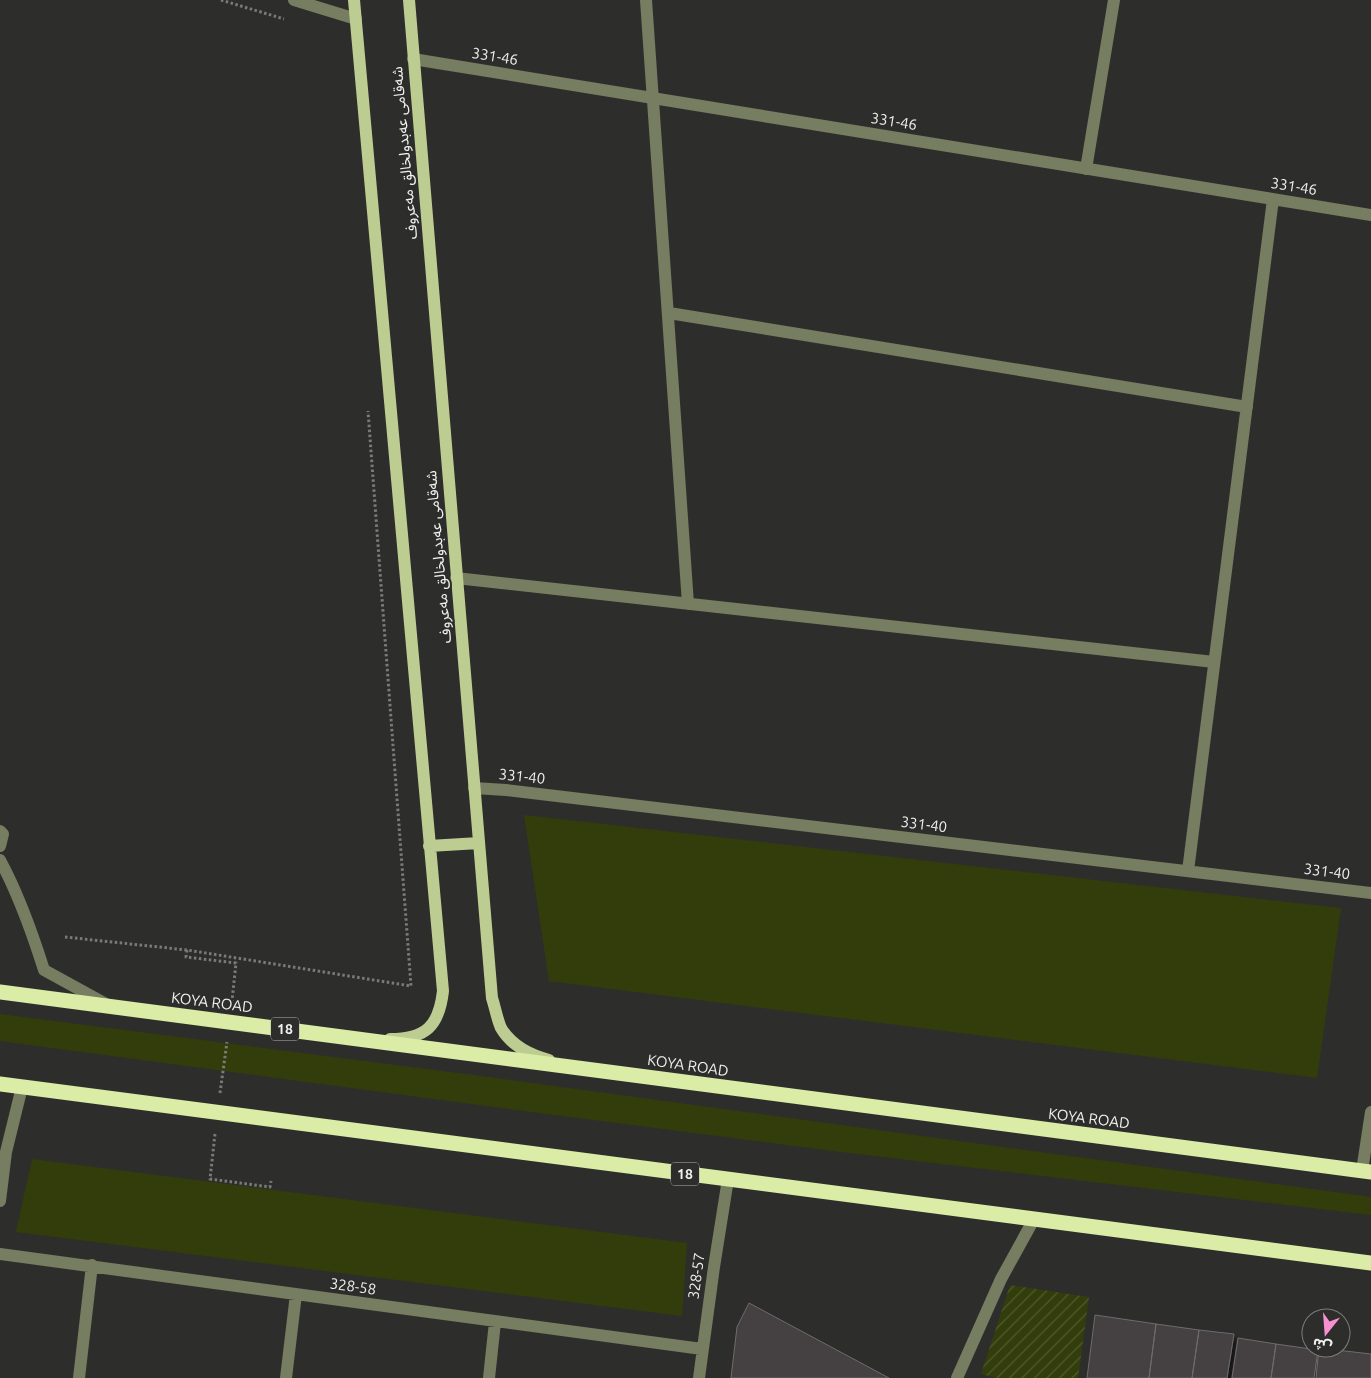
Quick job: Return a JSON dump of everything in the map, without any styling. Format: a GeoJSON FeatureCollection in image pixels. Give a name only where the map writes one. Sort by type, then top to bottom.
{"type":"FeatureCollection","features":[{"type":"Feature","properties":{"kind":"highway","name":"KOYA ROAD"},"geometry":{"type":"LineString","coordinates":[[0,992],[1367,1171]]}},
{"type":"Feature","properties":{"kind":"highway","name":"18"},"geometry":{"type":"LineString","coordinates":[[0,1084],[1371,1263]]}},
{"type":"Feature","properties":{"kind":"main road"},"geometry":{"type":"LineString","coordinates":[[354,0],[443,991],[441,1009],[434,1024],[421,1034],[402,1039],[365,1039]]}},
{"type":"Feature","properties":{"kind":"main road","name":"شەقامی عەبدولخالق مەعروف"},"geometry":{"type":"LineString","coordinates":[[409,0],[492,998],[501,1027],[514,1044],[537,1057],[570,1067]]}},
{"type":"Feature","properties":{"kind":"main road"},"geometry":{"type":"LineString","coordinates":[[429,846],[479,843]]}},
{"type":"Feature","properties":{"kind":"street"},"geometry":{"type":"LineString","coordinates":[[646,0],[688,604]]}},
{"type":"Feature","properties":{"kind":"street"},"geometry":{"type":"LineString","coordinates":[[1086,169],[1114,0]]}},
{"type":"Feature","properties":{"kind":"street"},"geometry":{"type":"LineString","coordinates":[[302,1],[356,19]]}},
{"type":"Feature","properties":{"kind":"street","name":"331-46"},"geometry":{"type":"LineString","coordinates":[[413,59],[1371,215]]}},
{"type":"Feature","properties":{"kind":"street"},"geometry":{"type":"LineString","coordinates":[[1188,871],[1273,199]]}},
{"type":"Feature","properties":{"kind":"street"},"geometry":{"type":"LineString","coordinates":[[669,313],[1247,408]]}},
{"type":"Feature","properties":{"kind":"street"},"geometry":{"type":"LineString","coordinates":[[456,578],[1214,662]]}},
{"type":"Feature","properties":{"kind":"street","name":"331-40"},"geometry":{"type":"LineString","coordinates":[[474,788],[506,790],[1371,893]]}},
{"type":"Feature","properties":{"kind":"street"},"geometry":{"type":"LineString","coordinates":[[0,831],[3,834],[0,846]]}},
{"type":"Feature","properties":{"kind":"street"},"geometry":{"type":"LineString","coordinates":[[0,860],[14,884],[44,970],[112,1007]]}},
{"type":"Feature","properties":{"kind":"street"},"geometry":{"type":"LineString","coordinates":[[0,1201],[6,1152],[22,1087]]}},
{"type":"Feature","properties":{"kind":"street"},"geometry":{"type":"LineString","coordinates":[[1367,1171],[1371,1112]]}},
{"type":"Feature","properties":{"kind":"street","name":"328-57"},"geometry":{"type":"LineString","coordinates":[[699,1378],[728,1179]]}},
{"type":"Feature","properties":{"kind":"street"},"geometry":{"type":"LineString","coordinates":[[957,1378],[1001,1278],[1034,1219]]}},
{"type":"Feature","properties":{"kind":"street","name":"328-58"},"geometry":{"type":"LineString","coordinates":[[0,1254],[702,1349]]}},
{"type":"Feature","properties":{"kind":"street"},"geometry":{"type":"LineString","coordinates":[[80,1378],[92,1265]]}},
{"type":"Feature","properties":{"kind":"street"},"geometry":{"type":"LineString","coordinates":[[286,1378],[296,1294]]}},
{"type":"Feature","properties":{"kind":"street"},"geometry":{"type":"LineString","coordinates":[[489,1378],[495,1322]]}},
{"type":"Feature","properties":{"kind":"path"},"geometry":{"type":"LineString","coordinates":[[221,0],[292,21]]}},
{"type":"Feature","properties":{"kind":"path"},"geometry":{"type":"LineString","coordinates":[[65,937],[187,950],[411,986],[368,410]]}},
{"type":"Feature","properties":{"kind":"path"},"geometry":{"type":"LineString","coordinates":[[187,950],[186,957],[236,964],[231,1003]]}},
{"type":"Feature","properties":{"kind":"path"},"geometry":{"type":"LineString","coordinates":[[219,1100],[226,1042]]}},
{"type":"Feature","properties":{"kind":"path"},"geometry":{"type":"LineString","coordinates":[[216,1130],[210,1179],[270,1187],[271,1181]]}},
{"type":"Feature","properties":{"kind":"green space"},"geometry":{"type":"Polygon","coordinates":[[[524,815],[1341,908],[1317,1078],[549,981],[524,815]]]}},
{"type":"Feature","properties":{"kind":"green space"},"geometry":{"type":"Polygon","coordinates":[[[0,1014],[481,1076],[1371,1197],[1371,1215],[841,1152],[0,1041],[0,1014]]]}},
{"type":"Feature","properties":{"kind":"green space"},"geometry":{"type":"Polygon","coordinates":[[[32,1159],[687,1243],[682,1316],[16,1232],[32,1159]]]}},
{"type":"Feature","properties":{"kind":"green space"},"geometry":{"type":"Polygon","coordinates":[[[1010,1285],[1089,1297],[1078,1378],[997,1378],[981,1374],[1010,1285]]]}},
{"type":"Feature","properties":{"kind":"building"},"geometry":{"type":"Polygon","coordinates":[[[749,1303],[889,1378],[731,1378],[737,1327],[749,1303]]]}},
{"type":"Feature","properties":{"kind":"building"},"geometry":{"type":"Polygon","coordinates":[[[1095,1315],[1156,1324],[1149,1378],[1087,1378],[1095,1315]]]}},
{"type":"Feature","properties":{"kind":"building"},"geometry":{"type":"Polygon","coordinates":[[[1156,1324],[1199,1330],[1192,1378],[1149,1378],[1156,1324]]]}},
{"type":"Feature","properties":{"kind":"building"},"geometry":{"type":"Polygon","coordinates":[[[1199,1330],[1234,1334],[1227,1378],[1192,1378],[1199,1330]]]}},
{"type":"Feature","properties":{"kind":"building"},"geometry":{"type":"Polygon","coordinates":[[[1238,1338],[1276,1344],[1271,1378],[1232,1378],[1238,1338]]]}},
{"type":"Feature","properties":{"kind":"building"},"geometry":{"type":"Polygon","coordinates":[[[1276,1344],[1301,1348],[1301,1358],[1317,1358],[1314,1378],[1271,1378],[1276,1344]]]}},
{"type":"Feature","properties":{"kind":"building"},"geometry":{"type":"Polygon","coordinates":[[[1351,1352],[1371,1354],[1371,1378],[1316,1378],[1318,1358],[1351,1358],[1351,1352]]]}}]}
